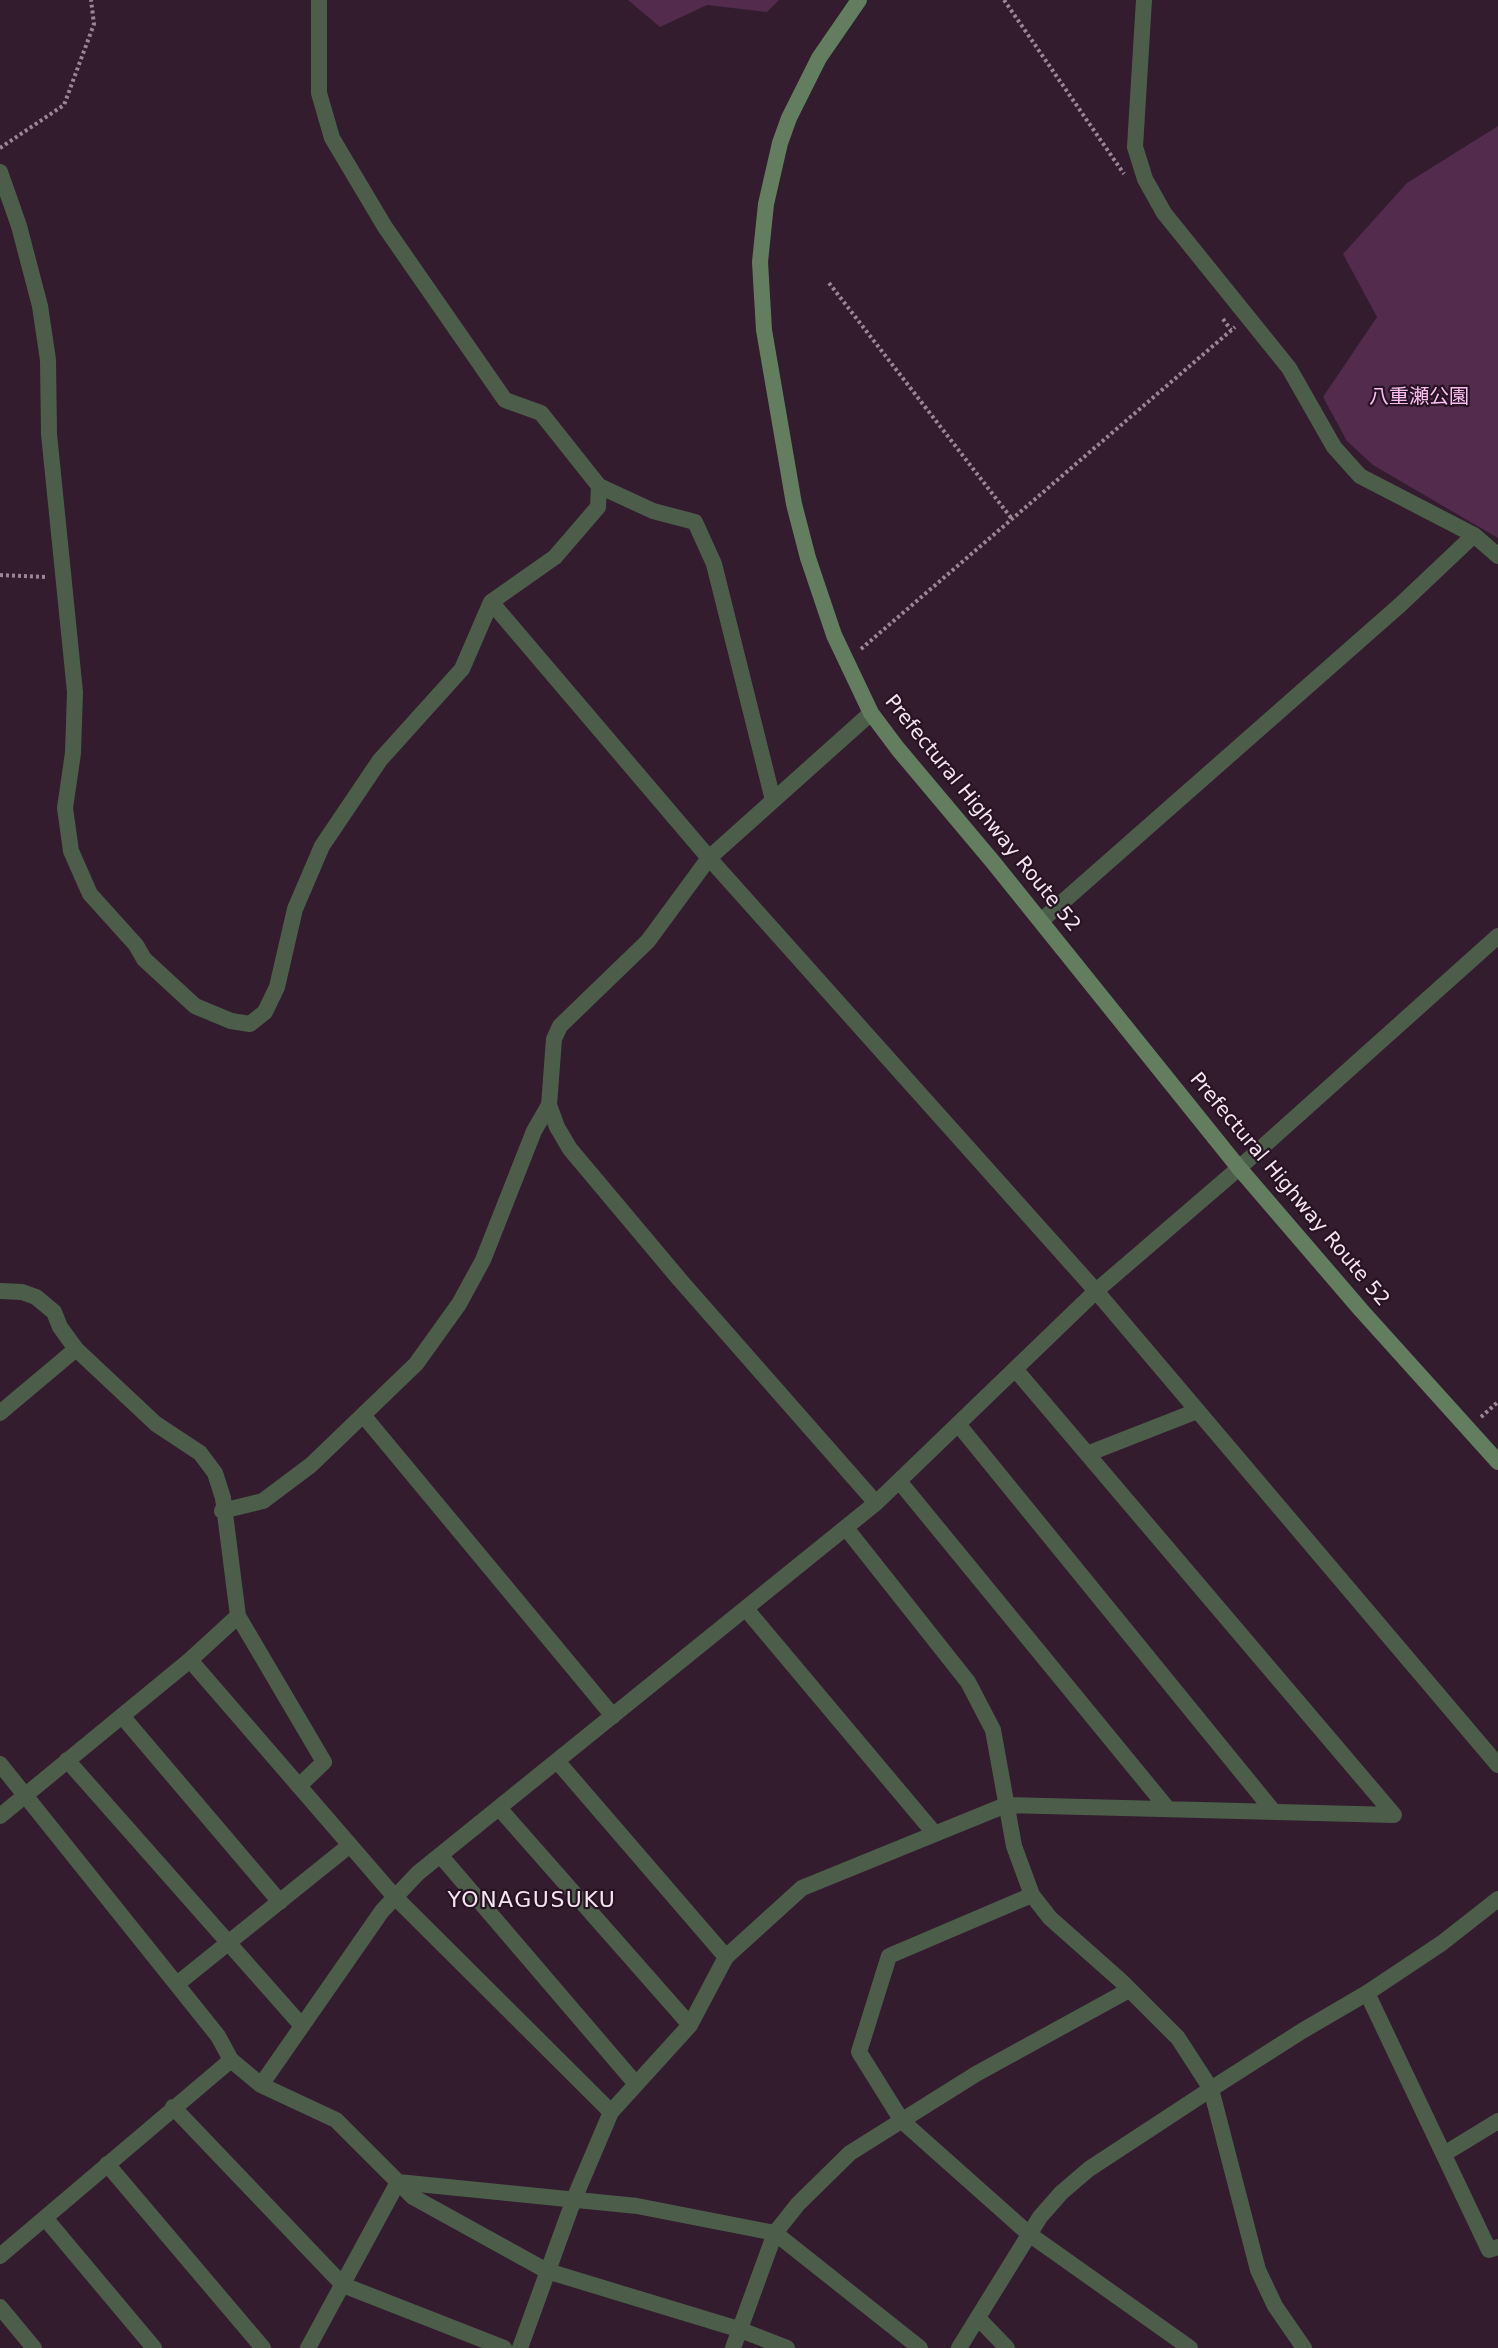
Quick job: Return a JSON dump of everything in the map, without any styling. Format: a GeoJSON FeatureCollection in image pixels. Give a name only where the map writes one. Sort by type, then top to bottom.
{"type":"FeatureCollection","features":[{"type":"Feature","properties":{"kind":"main road","name":"Prefectural Highway Route 52"},"geometry":{"type":"LineString","coordinates":[[859,0],[819,57],[789,118],[780,143],[766,204],[760,262],[764,330],[794,504],[821,600],[846,661],[871,713],[1239,1168],[1361,1310],[1498,1462]]}},
{"type":"Feature","properties":{"kind":"street"},"geometry":{"type":"LineString","coordinates":[[319,0],[319,93],[332,138],[386,227],[505,400],[541,413],[598,486],[653,511],[695,522],[714,564],[773,800]]}},
{"type":"Feature","properties":{"kind":"street"},"geometry":{"type":"LineString","coordinates":[[1144,0],[1136,138],[1139,161],[1145,178],[1164,213],[1289,368],[1334,447],[1360,476],[1474,535],[1498,556]]}},
{"type":"Feature","properties":{"kind":"street"},"geometry":{"type":"LineString","coordinates":[[0,172],[19,226],[40,306],[48,360],[49,434],[75,692],[73,753],[65,808],[71,851],[90,894],[136,945],[144,959],[195,1006],[231,1021],[250,1024],[265,1012],[278,987],[295,909],[322,846],[380,760],[462,669],[491,602],[555,557],[598,507],[598,486]]}},
{"type":"Feature","properties":{"kind":"street"},"geometry":{"type":"LineString","coordinates":[[1041,921],[1400,605],[1474,535]]}},
{"type":"Feature","properties":{"kind":"street"},"geometry":{"type":"LineString","coordinates":[[491,602],[709,858],[1095,1291],[1498,1765]]}},
{"type":"Feature","properties":{"kind":"street"},"geometry":{"type":"LineString","coordinates":[[871,713],[709,858],[648,941],[560,1026],[554,1039],[549,1106],[557,1127],[570,1149],[876,1503]]}},
{"type":"Feature","properties":{"kind":"street"},"geometry":{"type":"LineString","coordinates":[[261,2085],[394,1896],[440,1855],[876,1503],[1095,1291],[1239,1168],[1498,936]]}},
{"type":"Feature","properties":{"kind":"street"},"geometry":{"type":"LineString","coordinates":[[222,1511],[263,1501],[311,1466],[416,1364],[459,1304],[483,1260],[534,1131],[549,1106]]}},
{"type":"Feature","properties":{"kind":"street"},"geometry":{"type":"LineString","coordinates":[[0,1291],[36,1297],[54,1312],[60,1327],[76,1349],[156,1424],[200,1453],[215,1473],[222,1498],[222,1511],[232,1560],[238,1616],[324,1762],[299,1786]]}},
{"type":"Feature","properties":{"kind":"street"},"geometry":{"type":"LineString","coordinates":[[0,1413],[76,1349]]}},
{"type":"Feature","properties":{"kind":"street"},"geometry":{"type":"LineString","coordinates":[[520,2348],[574,2199],[611,2112],[690,2025],[726,1957],[802,1888],[1006,1805],[1394,1815],[1015,1369]]}},
{"type":"Feature","properties":{"kind":"street"},"geometry":{"type":"LineString","coordinates":[[1087,1454],[1197,1411]]}},
{"type":"Feature","properties":{"kind":"street"},"geometry":{"type":"LineString","coordinates":[[363,1415],[613,1716]]}},
{"type":"Feature","properties":{"kind":"street"},"geometry":{"type":"LineString","coordinates":[[958,1424],[1274,1812]]}},
{"type":"Feature","properties":{"kind":"street"},"geometry":{"type":"LineString","coordinates":[[899,1481],[1168,1809]]}},
{"type":"Feature","properties":{"kind":"street"},"geometry":{"type":"LineString","coordinates":[[846,1528],[968,1682],[993,1730],[1014,1846],[1032,1895],[1050,1918],[1178,2038],[1211,2089],[1258,2270],[1275,2306],[1304,2348]]}},
{"type":"Feature","properties":{"kind":"street"},"geometry":{"type":"LineString","coordinates":[[746,1609],[935,1834]]}},
{"type":"Feature","properties":{"kind":"street"},"geometry":{"type":"LineString","coordinates":[[0,1816],[190,1660],[238,1616]]}},
{"type":"Feature","properties":{"kind":"street"},"geometry":{"type":"LineString","coordinates":[[190,1660],[394,1896],[611,2112]]}},
{"type":"Feature","properties":{"kind":"street"},"geometry":{"type":"LineString","coordinates":[[122,1716],[280,1902]]}},
{"type":"Feature","properties":{"kind":"street"},"geometry":{"type":"LineString","coordinates":[[67,1760],[302,2026]]}},
{"type":"Feature","properties":{"kind":"street"},"geometry":{"type":"LineString","coordinates":[[557,1761],[726,1957]]}},
{"type":"Feature","properties":{"kind":"street"},"geometry":{"type":"LineString","coordinates":[[0,1764],[218,2036],[231,2060],[261,2085],[336,2120],[413,2197],[547,2271],[738,2329],[787,2348]]}},
{"type":"Feature","properties":{"kind":"street"},"geometry":{"type":"LineString","coordinates":[[499,1808],[690,2025]]}},
{"type":"Feature","properties":{"kind":"street"},"geometry":{"type":"LineString","coordinates":[[177,1984],[350,1845]]}},
{"type":"Feature","properties":{"kind":"street"},"geometry":{"type":"LineString","coordinates":[[440,1855],[636,2084]]}},
{"type":"Feature","properties":{"kind":"street"},"geometry":{"type":"LineString","coordinates":[[1032,1895],[889,1956],[859,2052],[902,2121],[1029,2234],[1190,2348]]}},
{"type":"Feature","properties":{"kind":"street"},"geometry":{"type":"LineString","coordinates":[[959,2348],[1029,2234],[1061,2193],[1089,2169],[1302,2031],[1367,1993],[1442,1943],[1498,1899]]}},
{"type":"Feature","properties":{"kind":"street"},"geometry":{"type":"LineString","coordinates":[[732,2348],[775,2233],[798,2204],[850,2153],[976,2074],[1129,1990]]}},
{"type":"Feature","properties":{"kind":"street"},"geometry":{"type":"LineString","coordinates":[[1367,1993],[1489,2250],[1498,2247]]}},
{"type":"Feature","properties":{"kind":"street"},"geometry":{"type":"LineString","coordinates":[[0,2256],[231,2060]]}},
{"type":"Feature","properties":{"kind":"street"},"geometry":{"type":"LineString","coordinates":[[173,2107],[343,2285],[504,2348]]}},
{"type":"Feature","properties":{"kind":"street"},"geometry":{"type":"LineString","coordinates":[[1444,2154],[1498,2121]]}},
{"type":"Feature","properties":{"kind":"street"},"geometry":{"type":"LineString","coordinates":[[107,2164],[262,2348]]}},
{"type":"Feature","properties":{"kind":"street"},"geometry":{"type":"LineString","coordinates":[[398,2182],[637,2206],[775,2233],[920,2348]]}},
{"type":"Feature","properties":{"kind":"street"},"geometry":{"type":"LineString","coordinates":[[308,2348],[398,2182]]}},
{"type":"Feature","properties":{"kind":"street"},"geometry":{"type":"LineString","coordinates":[[45,2218],[154,2348]]}},
{"type":"Feature","properties":{"kind":"street"},"geometry":{"type":"LineString","coordinates":[[0,2307],[34,2348]]}},
{"type":"Feature","properties":{"kind":"street"},"geometry":{"type":"LineString","coordinates":[[978,2318],[1007,2348]]}},
{"type":"Feature","properties":{"kind":"path"},"geometry":{"type":"LineString","coordinates":[[0,148],[64,105],[94,24],[91,0]]}},
{"type":"Feature","properties":{"kind":"path"},"geometry":{"type":"LineString","coordinates":[[1004,0],[1124,175]]}},
{"type":"Feature","properties":{"kind":"path"},"geometry":{"type":"LineString","coordinates":[[829,283],[1012,519]]}},
{"type":"Feature","properties":{"kind":"path"},"geometry":{"type":"LineString","coordinates":[[1218,311],[1231,330]]}},
{"type":"Feature","properties":{"kind":"path"},"geometry":{"type":"LineString","coordinates":[[846,661],[1247,316]]}},
{"type":"Feature","properties":{"kind":"path"},"geometry":{"type":"LineString","coordinates":[[0,574],[65,578]]}},
{"type":"Feature","properties":{"kind":"green space"},"geometry":{"type":"Polygon","coordinates":[[[628,0],[779,0],[767,12],[707,5],[660,27],[628,0]]]}},
{"type":"Feature","properties":{"kind":"green space","name":"八重瀬公園"},"geometry":{"type":"Polygon","coordinates":[[[1498,126],[1498,538],[1373,465],[1347,441],[1323,397],[1377,317],[1343,254],[1407,183],[1498,126]]]}},
{"type":"Feature","properties":{"kind":"district","name":"YONAGUSUKU"},"geometry":{"type":"Point","coordinates":[532,1901]}}]}
